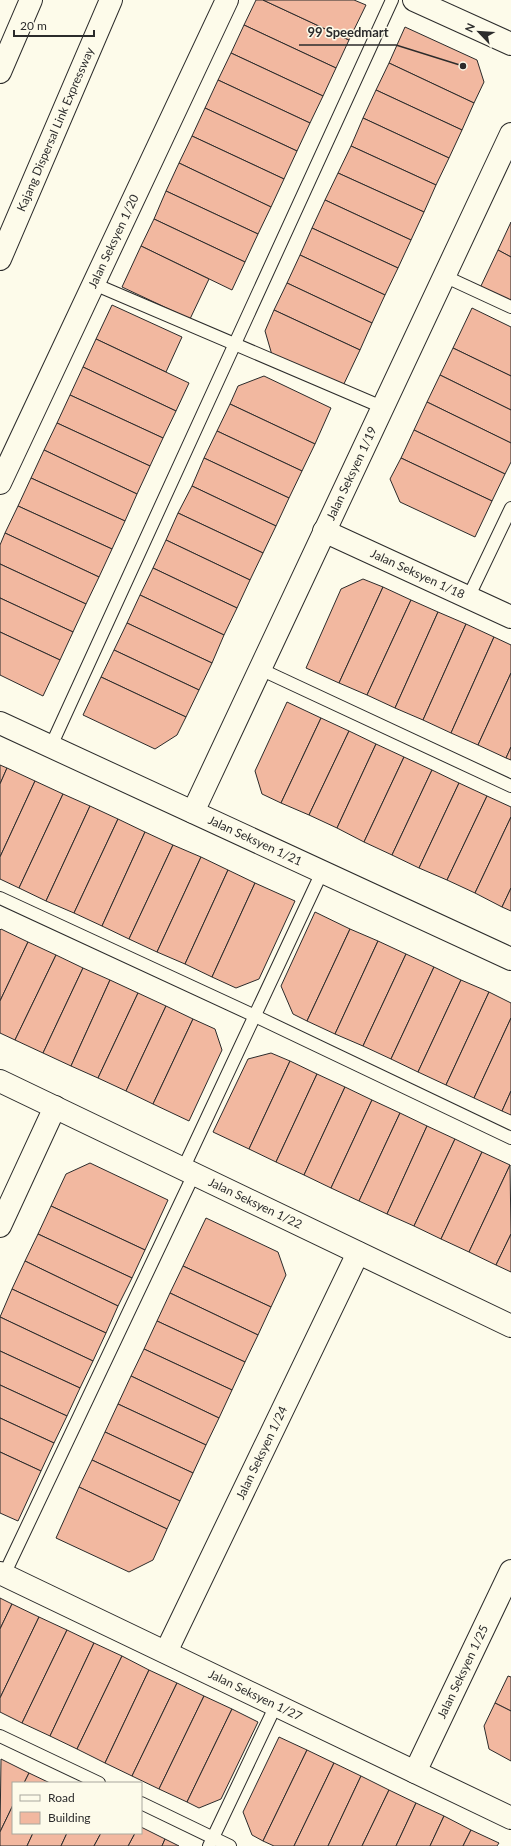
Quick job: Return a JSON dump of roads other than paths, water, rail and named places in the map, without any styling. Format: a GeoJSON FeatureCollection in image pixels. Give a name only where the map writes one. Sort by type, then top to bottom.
{"type":"FeatureCollection","features":[{"type":"Feature","properties":{"kind":"main road"},"geometry":{"type":"LineString","coordinates":[[0,72],[31,0]]}},
{"type":"Feature","properties":{"kind":"main road","name":"Kajang Dispersal Link Expressway"},"geometry":{"type":"LineString","coordinates":[[0,259],[111,0]]}},
{"type":"Feature","properties":{"kind":"main road","name":"Jalan Seksyen 1/20"},"geometry":{"type":"LineString","coordinates":[[0,483],[228,0]]}},
{"type":"Feature","properties":{"kind":"main road"},"geometry":{"type":"LineString","coordinates":[[414,0],[511,44]]}},
{"type":"Feature","properties":{"kind":"main road","name":"Jalan Seksyen 1/19"},"geometry":{"type":"LineString","coordinates":[[193,812],[511,134]]}},
{"type":"Feature","properties":{"kind":"main road","name":"Jalan Seksyen 1/18"},"geometry":{"type":"LineString","coordinates":[[324,531],[511,617]]}},
{"type":"Feature","properties":{"kind":"main road","name":"Jalan Seksyen 1/21"},"geometry":{"type":"LineString","coordinates":[[0,723],[511,959]]}},
{"type":"Feature","properties":{"kind":"main road","name":"Jalan Seksyen 1/22"},"geometry":{"type":"LineString","coordinates":[[0,1081],[511,1326]]}},
{"type":"Feature","properties":{"kind":"main road"},"geometry":{"type":"LineString","coordinates":[[0,1226],[55,1107]]}},
{"type":"Feature","properties":{"kind":"main road","name":"Jalan Seksyen 1/24"},"geometry":{"type":"LineString","coordinates":[[166,1652],[358,1253]]}},
{"type":"Feature","properties":{"kind":"main road","name":"Jalan Seksyen 1/25"},"geometry":{"type":"LineString","coordinates":[[415,1772],[511,1571]]}},
{"type":"Feature","properties":{"kind":"main road","name":"Jalan Seksyen 1/27"},"geometry":{"type":"LineString","coordinates":[[2,1574],[511,1818]]}},
{"type":"Feature","properties":{"kind":"lane"},"geometry":{"type":"LineString","coordinates":[[51,746],[392,0]]}},
{"type":"Feature","properties":{"kind":"lane"},"geometry":{"type":"LineString","coordinates":[[444,276],[511,307]]}},
{"type":"Feature","properties":{"kind":"lane"},"geometry":{"type":"LineString","coordinates":[[94,284],[382,407]]}},
{"type":"Feature","properties":{"kind":"lane"},"geometry":{"type":"LineString","coordinates":[[468,598],[511,508]]}},
{"type":"Feature","properties":{"kind":"lane"},"geometry":{"type":"LineString","coordinates":[[260,669],[511,786]]}},
{"type":"Feature","properties":{"kind":"lane"},"geometry":{"type":"LineString","coordinates":[[2,1574],[188,1172],[256,1016],[322,872]]}},
{"type":"Feature","properties":{"kind":"lane"},"geometry":{"type":"LineString","coordinates":[[0,898],[256,1016],[511,1138]]}},
{"type":"Feature","properties":{"kind":"lane"},"geometry":{"type":"LineString","coordinates":[[211,1842],[276,1705]]}},
{"type":"Feature","properties":{"kind":"lane"},"geometry":{"type":"LineString","coordinates":[[0,1736],[97,1782]]}},
{"type":"Feature","properties":{"kind":"lane"},"geometry":{"type":"LineString","coordinates":[[142,1804],[211,1842],[230,1846]]}},
{"type":"Feature","properties":{"kind":"place","name":"99 Speedmart"},"geometry":{"type":"Point","coordinates":[463,66]}}]}
